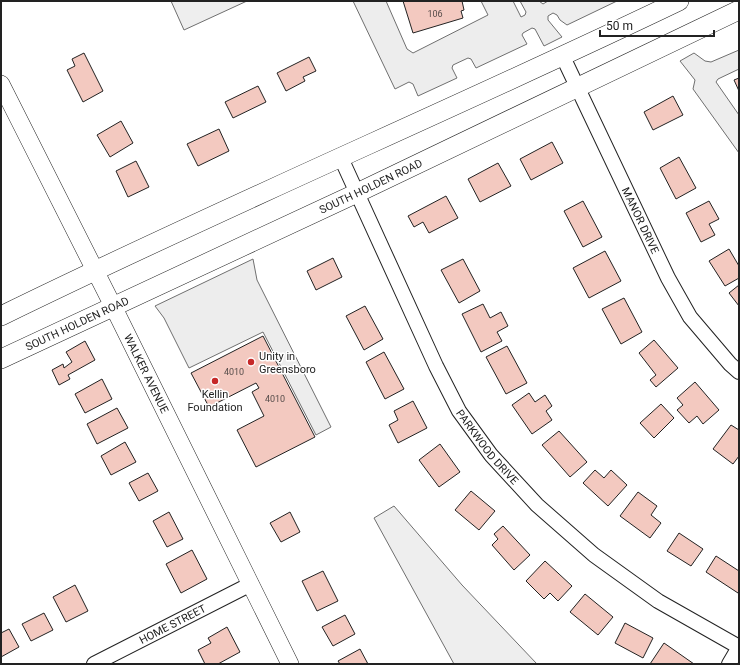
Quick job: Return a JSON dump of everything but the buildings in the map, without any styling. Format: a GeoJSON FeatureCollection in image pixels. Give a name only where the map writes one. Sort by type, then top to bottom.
{"type":"FeatureCollection","features":[{"type":"Feature","properties":{"kind":"main road"},"geometry":{"type":"LineString","coordinates":[[1,316],[94,270],[563,56],[679,1]]}},
{"type":"Feature","properties":{"kind":"main road","name":"SOUTH HOLDEN ROAD"},"geometry":{"type":"LineString","coordinates":[[1,359],[357,193],[739,10]]}},
{"type":"Feature","properties":{"kind":"street","name":"MANOR DRIVE"},"geometry":{"type":"LineString","coordinates":[[563,56],[672,284],[690,317],[730,364],[739,372]]}},
{"type":"Feature","properties":{"kind":"street","name":"WALKER AVENUE"},"geometry":{"type":"LineString","coordinates":[[1,84],[94,270],[114,306],[290,664]]}},
{"type":"Feature","properties":{"kind":"street","name":"PARKWOOD DRIVE"},"geometry":{"type":"LineString","coordinates":[[341,158],[459,411],[491,455],[537,505],[594,555],[658,601],[739,647]]}},
{"type":"Feature","properties":{"kind":"street","name":"HOME STREET"},"geometry":{"type":"LineString","coordinates":[[94,664],[251,584]]}},
{"type":"Feature","properties":{"kind":"street"},"geometry":{"type":"LineString","coordinates":[[729,664],[739,647]]}},
{"type":"Feature","properties":{"kind":"shaded area"},"geometry":{"type":"Polygon","coordinates":[[[171,1],[247,1],[184,30],[171,1]]]}},
{"type":"Feature","properties":{"kind":"shaded area"},"geometry":{"type":"Polygon","coordinates":[[[353,1],[386,1],[407,49],[413,53],[488,15],[481,1],[513,1],[521,17],[525,15],[526,12],[520,1],[539,1],[543,4],[548,1],[617,1],[567,25],[553,13],[548,16],[548,20],[562,37],[544,46],[535,29],[532,28],[522,35],[527,44],[476,68],[471,59],[468,58],[453,65],[452,68],[457,78],[418,96],[413,84],[409,82],[395,89],[353,1]]]}},
{"type":"Feature","properties":{"kind":"shaded area"},"geometry":{"type":"Polygon","coordinates":[[[739,50],[739,69],[718,79],[716,82],[739,115],[739,153],[693,89],[695,80],[680,61],[694,53],[705,61],[711,62],[739,50]]]}},
{"type":"Feature","properties":{"kind":"shaded area"},"geometry":{"type":"Polygon","coordinates":[[[253,259],[257,280],[331,427],[316,435],[263,332],[189,368],[164,318],[155,306],[253,259]]]}},
{"type":"Feature","properties":{"kind":"shaded area"},"geometry":{"type":"Polygon","coordinates":[[[394,506],[462,585],[537,664],[454,664],[374,518],[394,506]]]}},
{"type":"Feature","properties":{"kind":"place","name":"Unity in Greensboro"},"geometry":{"type":"Point","coordinates":[251,362]}},
{"type":"Feature","properties":{"kind":"place","name":"Kellin Foundation"},"geometry":{"type":"Point","coordinates":[215,381]}}]}
